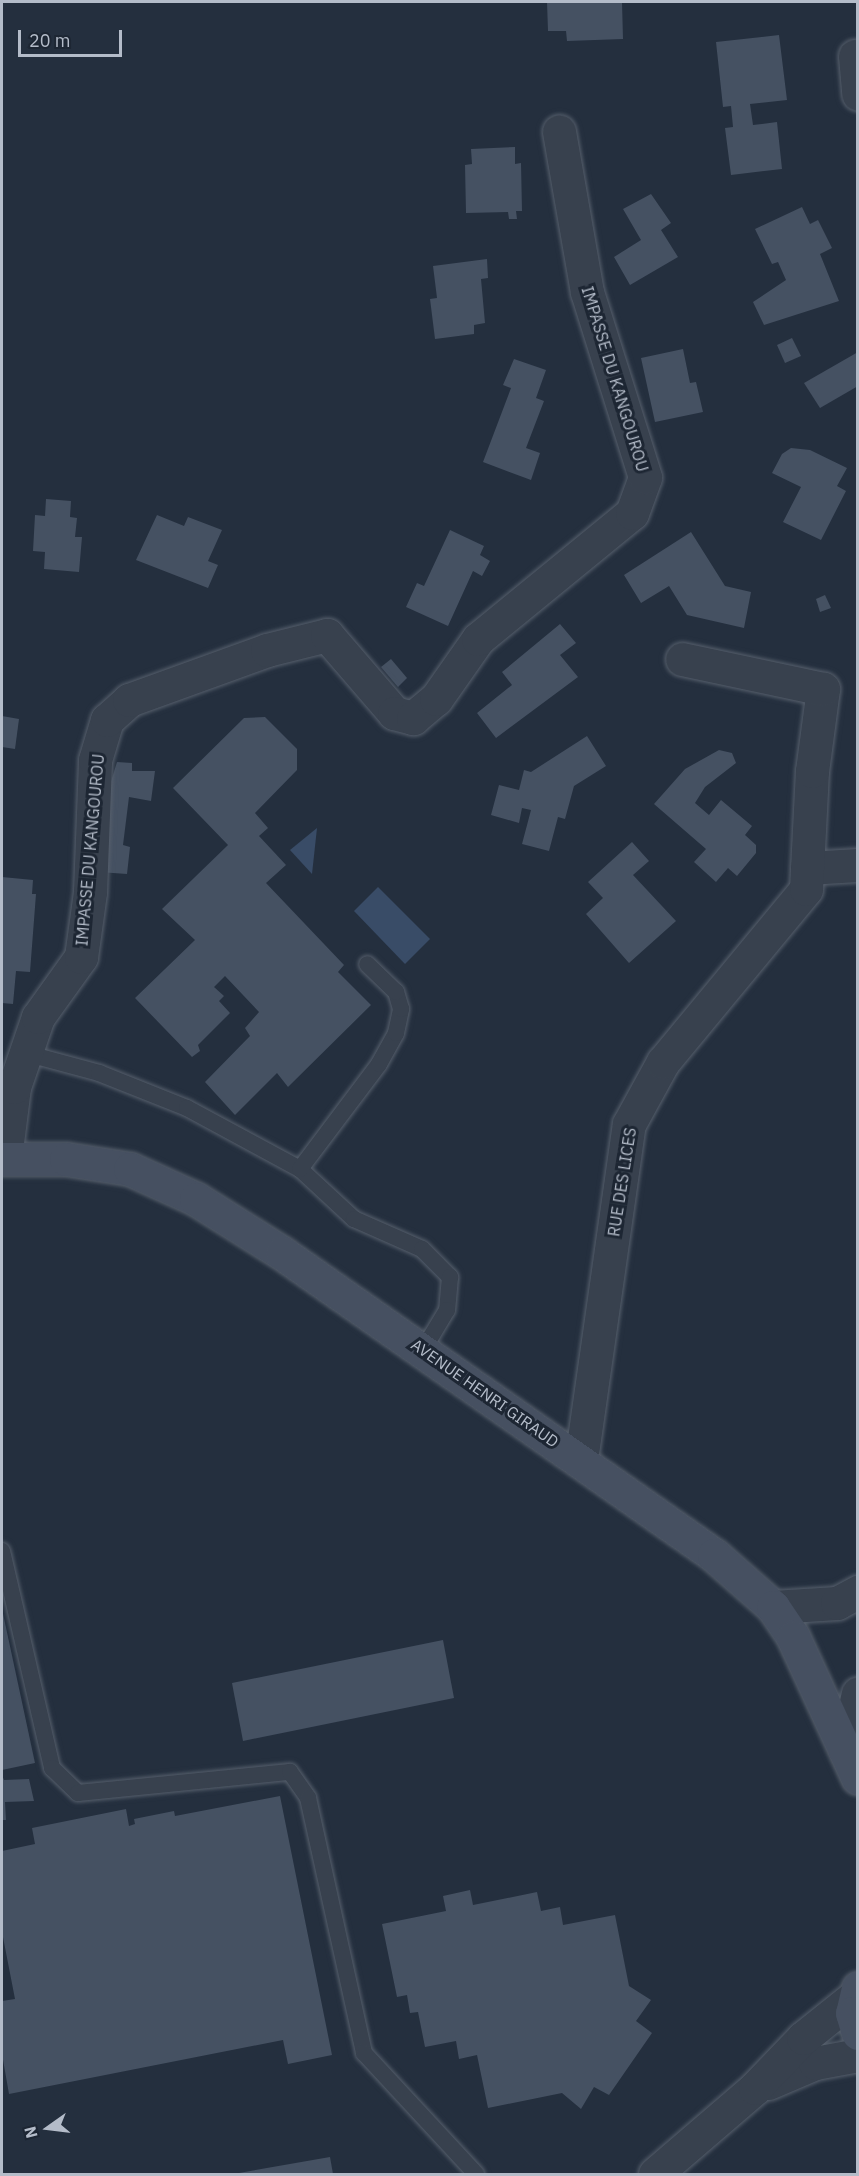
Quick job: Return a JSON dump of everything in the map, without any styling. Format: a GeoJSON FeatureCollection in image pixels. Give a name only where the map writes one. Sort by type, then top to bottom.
{"type":"FeatureCollection","features":[{"type":"Feature","properties":{"kind":"street"},"geometry":{"type":"LineString","coordinates":[[855,56],[858,94]]}},
{"type":"Feature","properties":{"kind":"street","name":"IMPASSE DU KANGOUROU"},"geometry":{"type":"LineString","coordinates":[[3,1159],[14,1087],[38,1017],[81,957],[90,892],[95,760],[108,720],[129,700],[267,650],[327,636],[394,713],[412,718],[436,699],[478,639],[632,513],[645,477],[587,292],[559,131]]}},
{"type":"Feature","properties":{"kind":"street","name":"RUE DES LICES"},"geometry":{"type":"LineString","coordinates":[[582,1460],[629,1124],[663,1062],[806,889],[813,771],[823,689],[682,659]]}},
{"type":"Feature","properties":{"kind":"street"},"geometry":{"type":"LineString","coordinates":[[807,868],[858,865]]}},
{"type":"Feature","properties":{"kind":"street","name":"AVENUE HENRI GIRAUD"},"geometry":{"type":"LineString","coordinates":[[3,1159],[66,1159],[130,1169],[196,1199],[282,1253],[582,1460],[714,1556],[773,1607],[793,1637],[851,1763]]}},
{"type":"Feature","properties":{"kind":"street"},"geometry":{"type":"LineString","coordinates":[[773,1607],[837,1603],[858,1592]]}},
{"type":"Feature","properties":{"kind":"street"},"geometry":{"type":"LineString","coordinates":[[851,1763],[858,1693]]}},
{"type":"Feature","properties":{"kind":"street"},"geometry":{"type":"LineString","coordinates":[[855,1993],[852,2013],[858,2033]]}},
{"type":"Feature","properties":{"kind":"street"},"geometry":{"type":"LineString","coordinates":[[654,2175],[755,2088],[803,2038],[855,1993]]}},
{"type":"Feature","properties":{"kind":"street"},"geometry":{"type":"LineString","coordinates":[[755,2088],[815,2063],[858,2055]]}},
{"type":"Feature","properties":{"kind":"lane"},"geometry":{"type":"LineString","coordinates":[[300,1170],[379,1064],[396,1033],[401,1009],[396,992],[367,964]]}},
{"type":"Feature","properties":{"kind":"lane"},"geometry":{"type":"LineString","coordinates":[[25,1053],[99,1073],[187,1108],[300,1170],[354,1219],[422,1249],[450,1277],[447,1310],[423,1350]]}},
{"type":"Feature","properties":{"kind":"lane"},"geometry":{"type":"LineString","coordinates":[[2,1551],[52,1768],[78,1793],[290,1772],[308,1798],[364,2053],[476,2175]]}},
{"type":"Feature","properties":{"kind":"water"},"geometry":{"type":"Polygon","coordinates":[[[317,828],[312,874],[290,850],[317,828]]]}},
{"type":"Feature","properties":{"kind":"water"},"geometry":{"type":"Polygon","coordinates":[[[378,887],[430,939],[405,964],[354,911],[378,887]]]}},
{"type":"Feature","properties":{"kind":"building"},"geometry":{"type":"Polygon","coordinates":[[[547,2],[622,2],[623,39],[567,41],[566,31],[548,31],[547,2]]]}},
{"type":"Feature","properties":{"kind":"building"},"geometry":{"type":"Polygon","coordinates":[[[779,35],[787,100],[750,104],[753,125],[777,122],[782,169],[731,175],[725,128],[733,127],[731,106],[723,107],[716,42],[779,35]]]}},
{"type":"Feature","properties":{"kind":"building"},"geometry":{"type":"Polygon","coordinates":[[[515,147],[515,164],[521,163],[522,211],[516,211],[517,219],[509,219],[508,212],[466,213],[465,165],[472,164],[471,149],[515,147]]]}},
{"type":"Feature","properties":{"kind":"building"},"geometry":{"type":"Polygon","coordinates":[[[651,194],[671,223],[661,230],[678,257],[630,285],[614,257],[641,240],[623,209],[651,194]]]}},
{"type":"Feature","properties":{"kind":"building"},"geometry":{"type":"Polygon","coordinates":[[[802,207],[810,224],[818,220],[832,248],[820,254],[839,301],[764,325],[753,302],[786,280],[778,262],[772,264],[755,229],[802,207]]]}},
{"type":"Feature","properties":{"kind":"building"},"geometry":{"type":"Polygon","coordinates":[[[487,259],[488,278],[481,279],[485,323],[474,325],[474,334],[435,339],[430,299],[437,298],[433,266],[487,259]]]}},
{"type":"Feature","properties":{"kind":"building"},"geometry":{"type":"Polygon","coordinates":[[[792,338],[801,356],[785,363],[777,345],[792,338]]]}},
{"type":"Feature","properties":{"kind":"building"},"geometry":{"type":"Polygon","coordinates":[[[683,349],[690,383],[696,382],[703,412],[655,422],[641,358],[683,349]]]}},
{"type":"Feature","properties":{"kind":"building"},"geometry":{"type":"Polygon","coordinates":[[[858,352],[858,386],[820,408],[804,383],[858,352]]]}},
{"type":"Feature","properties":{"kind":"building"},"geometry":{"type":"Polygon","coordinates":[[[514,359],[546,370],[536,398],[544,401],[526,448],[540,453],[531,480],[483,462],[511,388],[503,385],[514,359]]]}},
{"type":"Feature","properties":{"kind":"building"},"geometry":{"type":"Polygon","coordinates":[[[791,448],[810,450],[847,468],[837,486],[846,491],[821,540],[783,522],[801,487],[772,473],[782,454],[791,448]]]}},
{"type":"Feature","properties":{"kind":"building"},"geometry":{"type":"Polygon","coordinates":[[[46,499],[71,501],[70,517],[77,518],[75,537],[82,537],[79,572],[44,569],[45,552],[33,551],[35,515],[45,516],[46,499]]]}},
{"type":"Feature","properties":{"kind":"building"},"geometry":{"type":"Polygon","coordinates":[[[157,515],[184,526],[188,517],[222,530],[208,561],[218,565],[208,588],[136,560],[157,515]]]}},
{"type":"Feature","properties":{"kind":"building"},"geometry":{"type":"Polygon","coordinates":[[[450,530],[484,546],[480,555],[490,561],[482,576],[473,571],[448,626],[406,607],[417,583],[424,586],[450,530]]]}},
{"type":"Feature","properties":{"kind":"building"},"geometry":{"type":"Polygon","coordinates":[[[691,532],[725,586],[751,592],[744,628],[687,615],[669,586],[641,603],[624,575],[691,532]]]}},
{"type":"Feature","properties":{"kind":"building"},"geometry":{"type":"Polygon","coordinates":[[[825,595],[831,608],[820,612],[816,599],[825,595]]]}},
{"type":"Feature","properties":{"kind":"building"},"geometry":{"type":"Polygon","coordinates":[[[560,624],[576,643],[560,655],[578,677],[496,738],[477,713],[512,685],[502,672],[560,624]]]}},
{"type":"Feature","properties":{"kind":"building"},"geometry":{"type":"Polygon","coordinates":[[[391,659],[407,678],[398,687],[381,667],[391,659]]]}},
{"type":"Feature","properties":{"kind":"building"},"geometry":{"type":"Polygon","coordinates":[[[2,716],[19,719],[15,749],[2,747],[2,716]]]}},
{"type":"Feature","properties":{"kind":"building"},"geometry":{"type":"Polygon","coordinates":[[[265,717],[297,749],[297,770],[255,813],[268,828],[259,836],[286,865],[266,883],[344,965],[338,972],[371,1005],[288,1087],[277,1073],[235,1115],[205,1082],[250,1036],[245,1028],[259,1012],[225,976],[214,987],[224,996],[219,1001],[230,1013],[198,1045],[200,1051],[192,1057],[135,998],[195,940],[162,909],[228,845],[173,788],[244,718],[265,717]]]}},
{"type":"Feature","properties":{"kind":"building"},"geometry":{"type":"Polygon","coordinates":[[[587,736],[606,766],[574,786],[565,819],[558,817],[549,851],[522,844],[531,810],[522,808],[519,823],[491,815],[499,785],[519,790],[524,770],[531,772],[587,736]]]}},
{"type":"Feature","properties":{"kind":"building"},"geometry":{"type":"Polygon","coordinates":[[[719,750],[732,753],[736,763],[705,787],[695,803],[709,815],[721,800],[752,826],[745,835],[756,845],[756,853],[737,876],[728,868],[716,882],[694,862],[706,849],[654,804],[685,769],[719,750]]]}},
{"type":"Feature","properties":{"kind":"building"},"geometry":{"type":"Polygon","coordinates":[[[117,762],[132,763],[132,771],[155,771],[151,801],[129,797],[123,845],[130,847],[127,874],[99,872],[109,788],[117,762]]]}},
{"type":"Feature","properties":{"kind":"building"},"geometry":{"type":"Polygon","coordinates":[[[632,842],[649,861],[633,875],[676,921],[629,963],[586,914],[603,898],[588,882],[632,842]]]}},
{"type":"Feature","properties":{"kind":"building"},"geometry":{"type":"Polygon","coordinates":[[[2,877],[33,880],[32,894],[36,894],[30,972],[16,971],[13,1004],[2,1003],[2,877]]]}},
{"type":"Feature","properties":{"kind":"building"},"geometry":{"type":"Polygon","coordinates":[[[2,1609],[35,1763],[2,1770],[2,1609]]]}},
{"type":"Feature","properties":{"kind":"building"},"geometry":{"type":"Polygon","coordinates":[[[443,1640],[454,1698],[243,1741],[232,1683],[443,1640]]]}},
{"type":"Feature","properties":{"kind":"building"},"geometry":{"type":"Polygon","coordinates":[[[2,1775],[4,1780],[29,1779],[34,1801],[5,1802],[6,1820],[2,1820],[2,1775]]]}},
{"type":"Feature","properties":{"kind":"building"},"geometry":{"type":"Polygon","coordinates":[[[280,1796],[332,2055],[288,2064],[283,2040],[9,2094],[2,2054],[2,2001],[15,1999],[2,1932],[2,1851],[35,1844],[32,1828],[126,1809],[129,1826],[135,1824],[134,1819],[174,1811],[175,1816],[280,1796]]]}},
{"type":"Feature","properties":{"kind":"building"},"geometry":{"type":"Polygon","coordinates":[[[470,1890],[473,1905],[537,1892],[541,1911],[560,1907],[563,1925],[615,1915],[629,1986],[651,2000],[636,2021],[652,2033],[609,2095],[594,2087],[581,2109],[562,2093],[488,2108],[477,2055],[459,2059],[456,2041],[425,2047],[418,2012],[410,2013],[407,1995],[397,1997],[382,1924],[446,1911],[443,1896],[470,1890]]]}},
{"type":"Feature","properties":{"kind":"building"},"geometry":{"type":"Polygon","coordinates":[[[330,2157],[333,2174],[239,2174],[239,2173],[330,2157]]]}}]}
